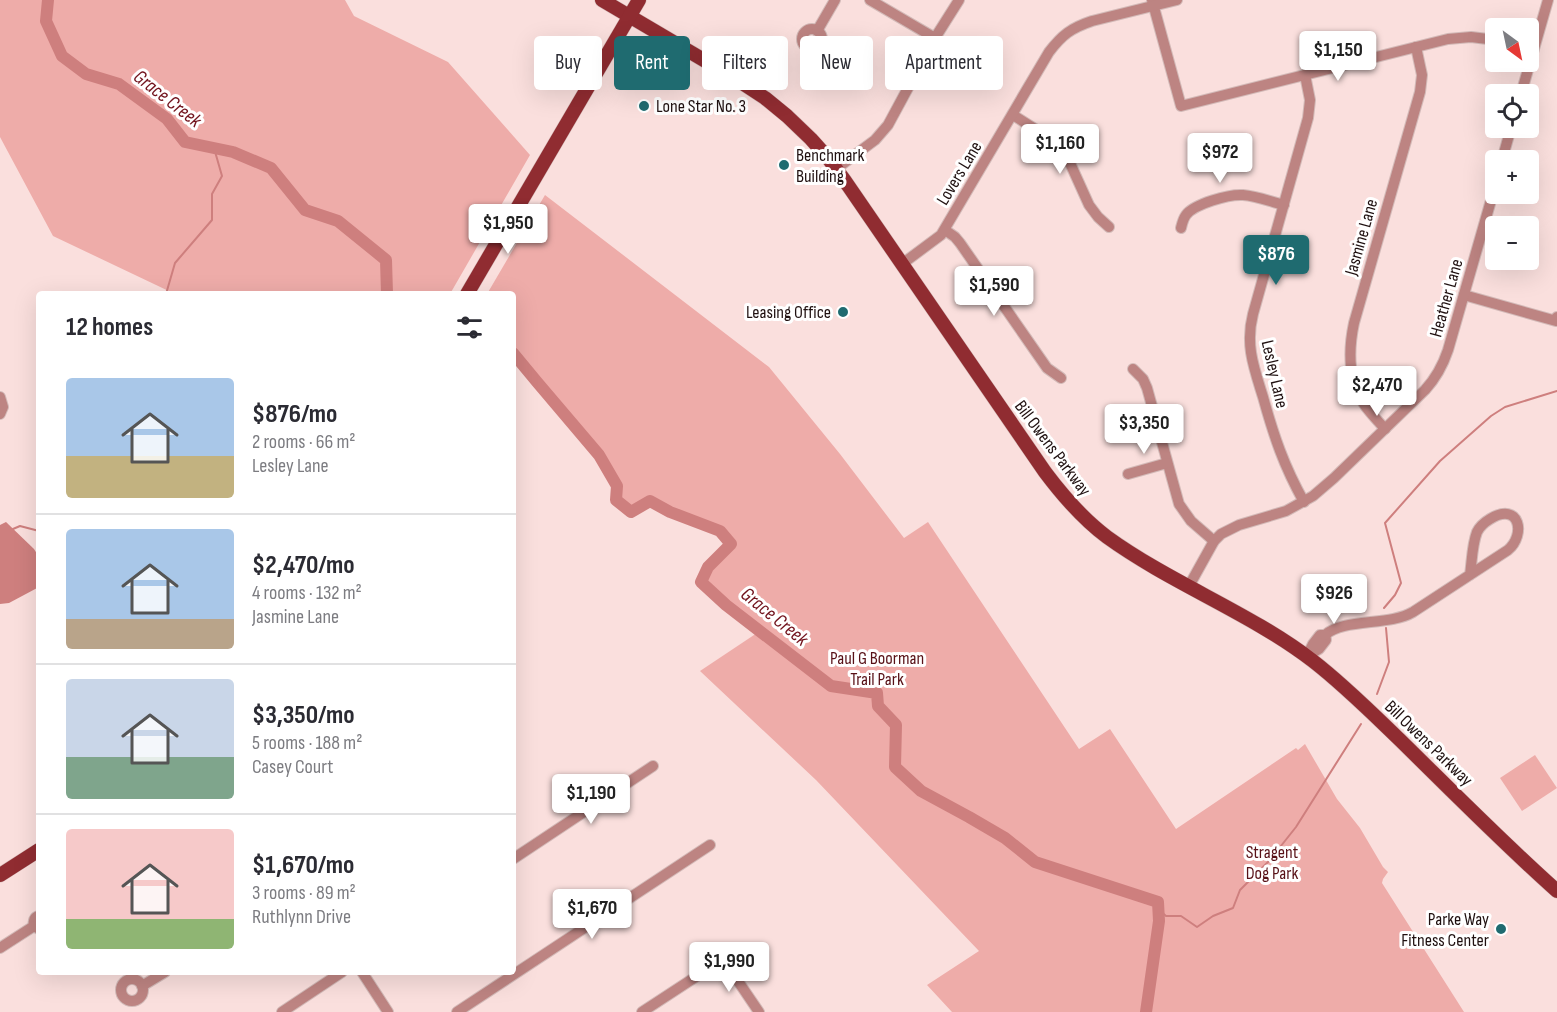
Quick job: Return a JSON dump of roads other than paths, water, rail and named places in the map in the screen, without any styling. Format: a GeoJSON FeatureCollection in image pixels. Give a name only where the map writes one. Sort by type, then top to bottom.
{"type":"FeatureCollection","features":[{"type":"Feature","properties":{"kind":"main road","name":"Bill Owens Parkway"},"geometry":{"type":"LineString","coordinates":[[602,0],[736,79],[765,98],[806,133],[836,169],[1039,464],[1061,493],[1093,525],[1144,561],[1259,624],[1307,656],[1369,711],[1557,891]]}},
{"type":"Feature","properties":{"kind":"main road"},"geometry":{"type":"LineString","coordinates":[[470,291],[639,0]]}},
{"type":"Feature","properties":{"kind":"main road"},"geometry":{"type":"LineString","coordinates":[[0,875],[36,852]]}},
{"type":"Feature","properties":{"kind":"street"},"geometry":{"type":"LineString","coordinates":[[817,31],[835,0]]}},
{"type":"Feature","properties":{"kind":"street"},"geometry":{"type":"LineString","coordinates":[[870,0],[932,36]]}},
{"type":"Feature","properties":{"kind":"street"},"geometry":{"type":"LineString","coordinates":[[936,36],[958,0]]}},
{"type":"Feature","properties":{"kind":"street","name":"Lovers Lane"},"geometry":{"type":"LineString","coordinates":[[902,264],[937,239],[945,230],[1049,52],[1062,36],[1092,21],[1152,3],[1177,0]]}},
{"type":"Feature","properties":{"kind":"street"},"geometry":{"type":"LineString","coordinates":[[1539,26],[1548,0]]}},
{"type":"Feature","properties":{"kind":"street"},"geometry":{"type":"LineString","coordinates":[[1152,3],[1181,106],[1460,37],[1485,38]]}},
{"type":"Feature","properties":{"kind":"street","name":"Jasmine Lane"},"geometry":{"type":"LineString","coordinates":[[1385,429],[1366,407],[1359,394],[1352,373],[1350,344],[1420,92],[1422,75],[1416,47]]}},
{"type":"Feature","properties":{"kind":"street","name":"Lesley Lane"},"geometry":{"type":"LineString","coordinates":[[1304,502],[1275,439],[1251,356],[1250,327],[1309,112],[1309,95],[1305,75]]}},
{"type":"Feature","properties":{"kind":"street"},"geometry":{"type":"LineString","coordinates":[[836,169],[885,129],[908,90]]}},
{"type":"Feature","properties":{"kind":"street"},"geometry":{"type":"LineString","coordinates":[[1013,115],[1056,144],[1070,163],[1089,205],[1109,227]]}},
{"type":"Feature","properties":{"kind":"street"},"geometry":{"type":"LineString","coordinates":[[1181,228],[1186,215],[1191,210],[1229,196],[1248,196],[1284,206]]}},
{"type":"Feature","properties":{"kind":"street","name":"Heather Lane"},"geometry":{"type":"LineString","coordinates":[[1189,586],[1214,541],[1221,534],[1230,528],[1286,511],[1304,502],[1334,478],[1425,390],[1439,371],[1448,350],[1490,204]]}},
{"type":"Feature","properties":{"kind":"street"},"geometry":{"type":"LineString","coordinates":[[945,230],[960,243],[1047,368],[1060,378]]}},
{"type":"Feature","properties":{"kind":"street"},"geometry":{"type":"LineString","coordinates":[[1464,295],[1556,321],[1557,317]]}},
{"type":"Feature","properties":{"kind":"street"},"geometry":{"type":"LineString","coordinates":[[1133,369],[1143,379],[1147,388],[1181,509],[1195,526],[1214,541]]}},
{"type":"Feature","properties":{"kind":"street"},"geometry":{"type":"LineString","coordinates":[[0,398],[3,407],[0,414]]}},
{"type":"Feature","properties":{"kind":"street"},"geometry":{"type":"LineString","coordinates":[[1128,474],[1167,463]]}},
{"type":"Feature","properties":{"kind":"street"},"geometry":{"type":"LineString","coordinates":[[1307,656],[1319,649],[1326,640],[1325,635],[1337,628],[1409,614],[1470,575],[1514,544],[1518,525],[1512,516],[1500,513],[1481,526],[1475,539],[1470,575]]}},
{"type":"Feature","properties":{"kind":"street"},"geometry":{"type":"LineString","coordinates":[[516,857],[653,766]]}},
{"type":"Feature","properties":{"kind":"street"},"geometry":{"type":"LineString","coordinates":[[516,973],[710,845]]}},
{"type":"Feature","properties":{"kind":"street"},"geometry":{"type":"LineString","coordinates":[[0,948],[36,924]]}},
{"type":"Feature","properties":{"kind":"street"},"geometry":{"type":"LineString","coordinates":[[642,1012],[723,959],[759,1012]]}},
{"type":"Feature","properties":{"kind":"street"},"geometry":{"type":"LineString","coordinates":[[142,986],[160,975]]}},
{"type":"Feature","properties":{"kind":"street"},"geometry":{"type":"LineString","coordinates":[[282,1012],[338,975]]}},
{"type":"Feature","properties":{"kind":"street"},"geometry":{"type":"LineString","coordinates":[[364,975],[388,1012]]}},
{"type":"Feature","properties":{"kind":"street"},"geometry":{"type":"LineString","coordinates":[[457,1012],[513,975]]}},
{"type":"Feature","properties":{"kind":"waterway","name":"Grace Creek"},"geometry":{"type":"LineString","coordinates":[[48,0],[46,21],[62,56],[86,74],[119,84],[167,119],[185,142],[233,152],[271,168],[305,210],[338,221],[386,260],[387,291]]}},
{"type":"Feature","properties":{"kind":"waterway"},"geometry":{"type":"LineString","coordinates":[[167,291],[175,263],[212,220],[212,194],[222,176],[214,148]]}},
{"type":"Feature","properties":{"kind":"waterway","name":"Grace Creek"},"geometry":{"type":"LineString","coordinates":[[516,357],[599,455],[617,486],[616,500],[631,512],[650,501],[670,512],[720,531],[731,544],[708,567],[701,582],[726,605],[831,686],[877,693],[878,706],[896,725],[895,767],[921,791],[1005,838],[1035,862],[1158,902],[1159,921],[1146,1012]]}},
{"type":"Feature","properties":{"kind":"waterway"},"geometry":{"type":"LineString","coordinates":[[1384,608],[1401,583],[1385,523],[1440,461],[1491,416],[1505,407],[1557,391]]}},
{"type":"Feature","properties":{"kind":"waterway"},"geometry":{"type":"LineString","coordinates":[[13,529],[20,526],[36,530]]}},
{"type":"Feature","properties":{"kind":"waterway"},"geometry":{"type":"LineString","coordinates":[[1377,694],[1389,662],[1386,628]]}},
{"type":"Feature","properties":{"kind":"waterway"},"geometry":{"type":"LineString","coordinates":[[1159,910],[1166,916],[1181,916],[1197,927],[1213,916],[1233,908],[1240,890],[1269,861],[1296,827],[1361,724]]}},
{"type":"Feature","properties":{"kind":"place","name":"Lone Star No. 3"},"geometry":{"type":"Point","coordinates":[644,106]}},
{"type":"Feature","properties":{"kind":"place","name":"Benchmark Building"},"geometry":{"type":"Point","coordinates":[784,165]}},
{"type":"Feature","properties":{"kind":"place","name":"Leasing Office"},"geometry":{"type":"Point","coordinates":[843,312]}},
{"type":"Feature","properties":{"kind":"place","name":"Parke Way Fitness Center"},"geometry":{"type":"Point","coordinates":[1501,929]}},
{"type":"Feature","properties":{"kind":"park label","name":"Paul G Boorman Trail Park"},"geometry":{"type":"Point","coordinates":[877,668]}},
{"type":"Feature","properties":{"kind":"park label","name":"Stragent Dog Park"},"geometry":{"type":"Point","coordinates":[1272,862]}}]}
